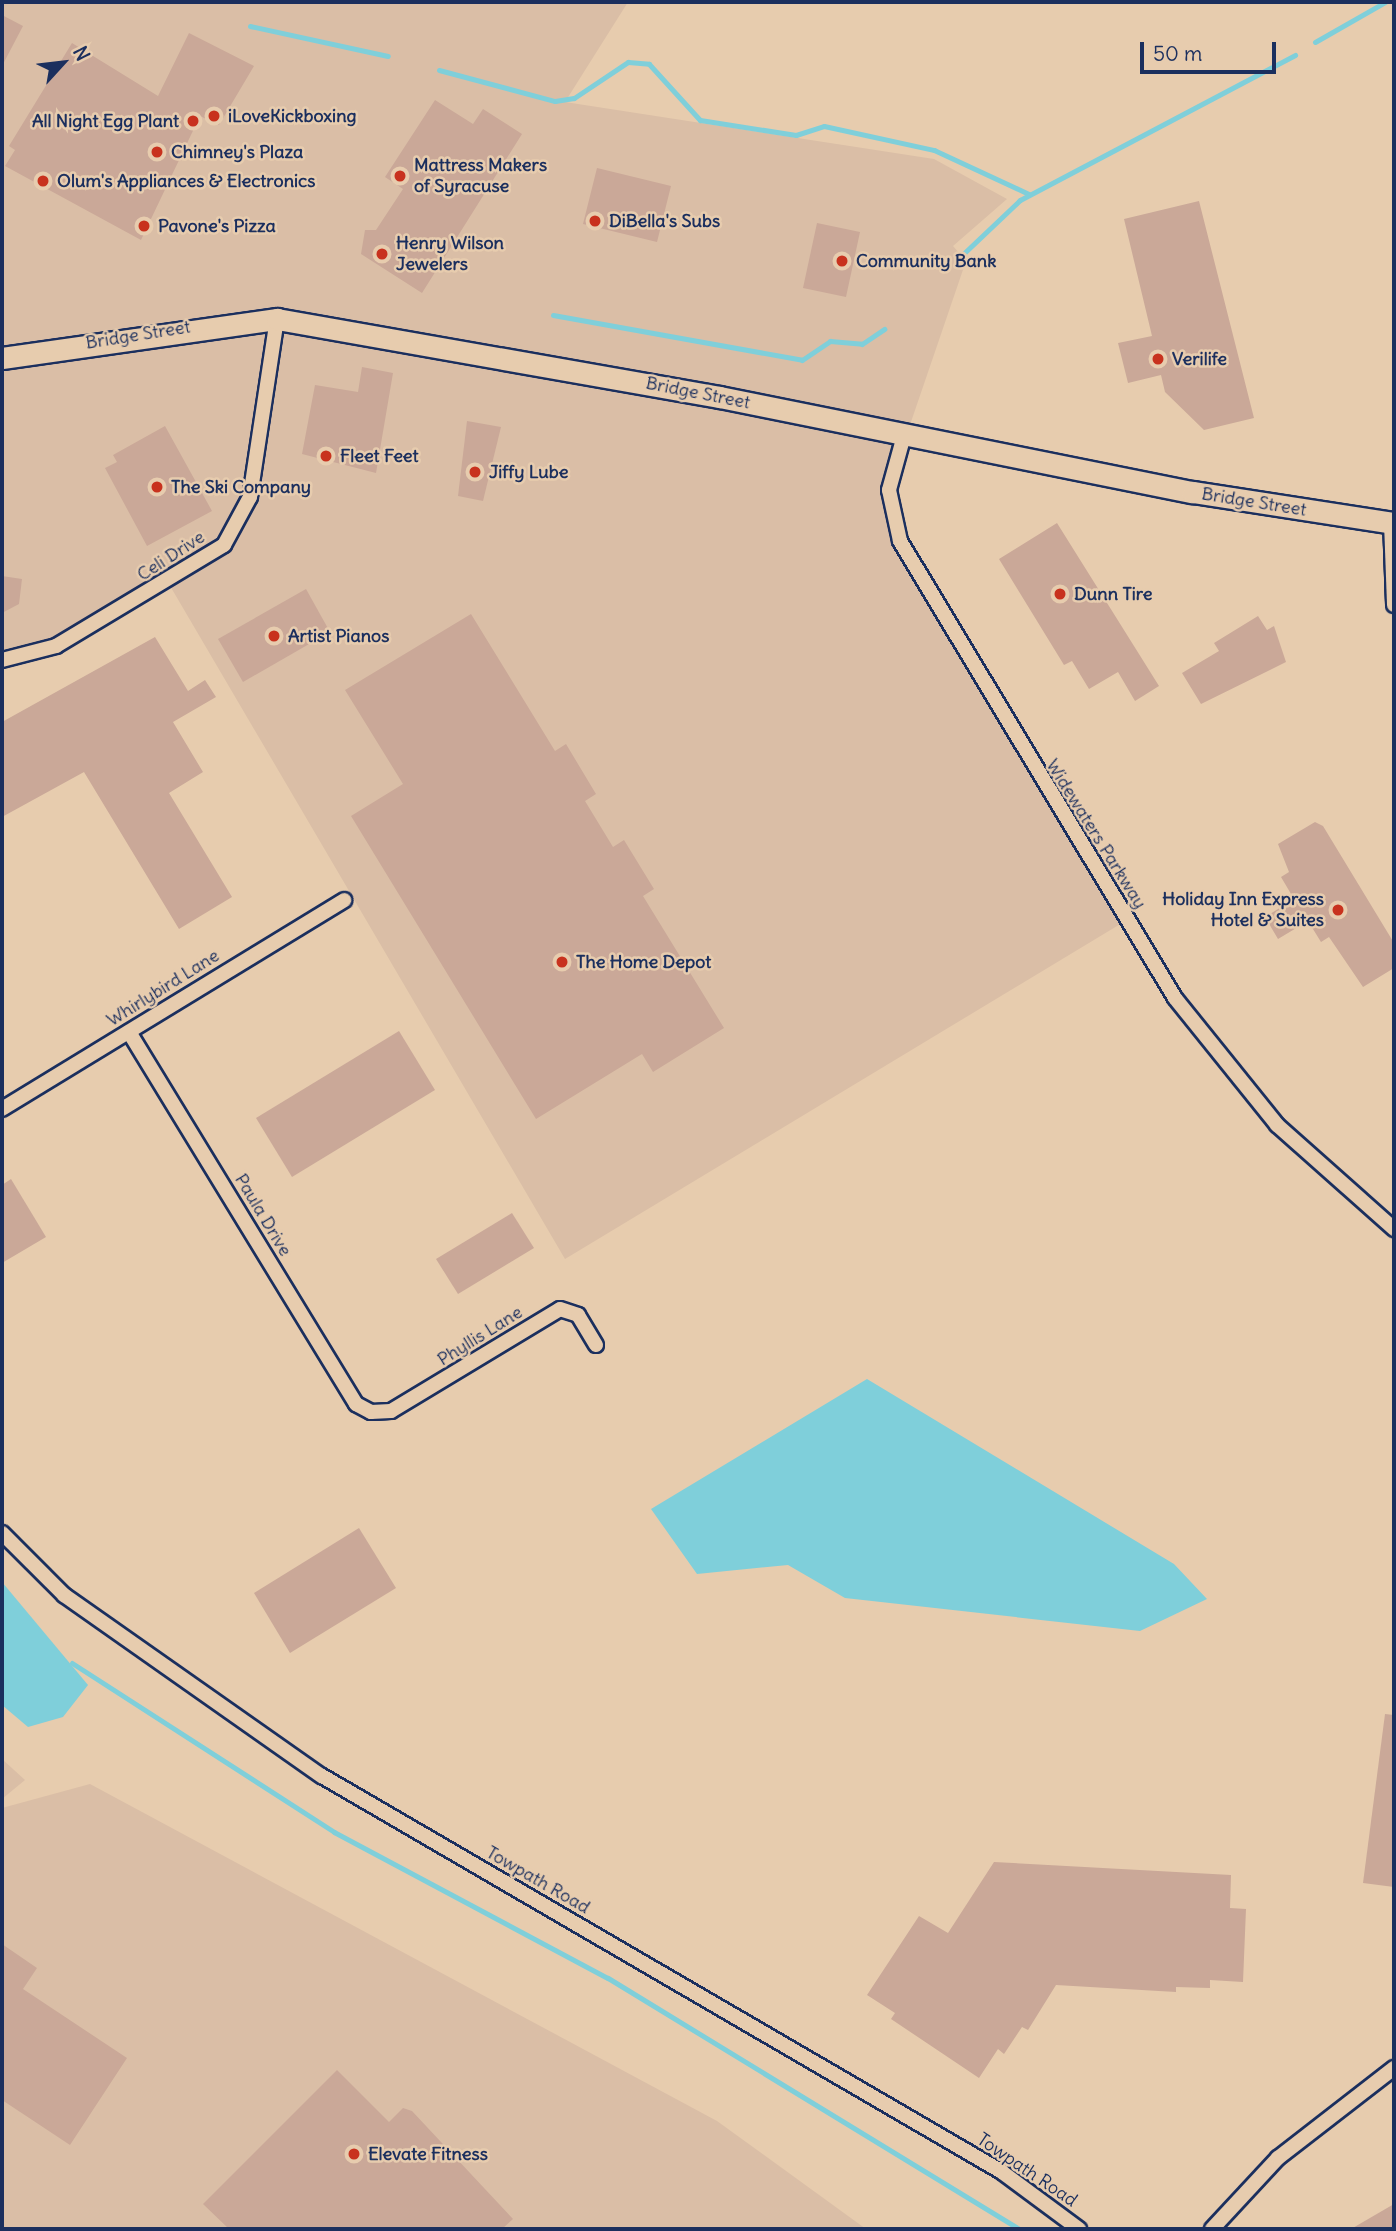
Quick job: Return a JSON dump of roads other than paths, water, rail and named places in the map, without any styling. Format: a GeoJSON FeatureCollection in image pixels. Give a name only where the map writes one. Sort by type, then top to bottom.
{"type":"FeatureCollection","features":[{"type":"Feature","properties":{"kind":"main road","name":"Bridge Street"},"geometry":{"type":"LineString","coordinates":[[2,358],[277,319],[720,397],[904,439],[1393,522]]}},
{"type":"Feature","properties":{"kind":"street","name":"Celi Drive"},"geometry":{"type":"LineString","coordinates":[[2,660],[56,646],[224,545],[250,497],[277,319]]}},
{"type":"Feature","properties":{"kind":"street","name":"Widewaters Parkway"},"geometry":{"type":"LineString","coordinates":[[904,439],[889,490],[900,541],[1154,965],[1227,1068],[1278,1125],[1394,1228]]}},
{"type":"Feature","properties":{"kind":"street"},"geometry":{"type":"LineString","coordinates":[[1393,522],[1394,605]]}},
{"type":"Feature","properties":{"kind":"street","name":"Whirlybird Lane"},"geometry":{"type":"LineString","coordinates":[[2,1109],[344,900]]}},
{"type":"Feature","properties":{"kind":"street","name":"Paula Drive"},"geometry":{"type":"LineString","coordinates":[[129,1032],[356,1404],[370,1412]]}},
{"type":"Feature","properties":{"kind":"street","name":"Phyllis Lane"},"geometry":{"type":"LineString","coordinates":[[370,1412],[414,1400],[560,1309],[578,1315],[596,1345]]}},
{"type":"Feature","properties":{"kind":"street","name":"Towpath Road"},"geometry":{"type":"LineString","coordinates":[[2,1533],[64,1595],[322,1776],[1002,2172],[1079,2229]]}},
{"type":"Feature","properties":{"kind":"street"},"geometry":{"type":"LineString","coordinates":[[1212,2229],[1278,2158],[1394,2068]]}},
{"type":"Feature","properties":{"kind":"water"},"geometry":{"type":"Polygon","coordinates":[[[867,1379],[1174,1564],[1207,1599],[1140,1631],[845,1598],[788,1565],[697,1574],[651,1509],[867,1379]]]}},
{"type":"Feature","properties":{"kind":"water"},"geometry":{"type":"Polygon","coordinates":[[[2,1582],[88,1685],[63,1717],[28,1727],[2,1705],[2,1582]]]}},
{"type":"Feature","properties":{"kind":"waterway"},"geometry":{"type":"LineString","coordinates":[[1315,42],[1385,2]]}},
{"type":"Feature","properties":{"kind":"waterway"},"geometry":{"type":"LineString","coordinates":[[250,26],[388,56]]}},
{"type":"Feature","properties":{"kind":"waterway"},"geometry":{"type":"LineString","coordinates":[[962,255],[1020,200],[1295,55]]}},
{"type":"Feature","properties":{"kind":"waterway"},"geometry":{"type":"LineString","coordinates":[[439,70],[555,101],[574,98],[628,62],[649,64],[700,120],[796,135],[824,126],[934,150],[1029,194]]}},
{"type":"Feature","properties":{"kind":"waterway"},"geometry":{"type":"LineString","coordinates":[[553,315],[802,360],[830,341],[862,344],[884,329]]}},
{"type":"Feature","properties":{"kind":"waterway"},"geometry":{"type":"LineString","coordinates":[[72,1663],[334,1832],[608,1978],[1020,2229]]}},
{"type":"Feature","properties":{"kind":"place","name":"iLoveKickboxing"},"geometry":{"type":"Point","coordinates":[214,116]}},
{"type":"Feature","properties":{"kind":"place","name":"All Night Egg Plant"},"geometry":{"type":"Point","coordinates":[193,121]}},
{"type":"Feature","properties":{"kind":"place","name":"Chimney's Plaza"},"geometry":{"type":"Point","coordinates":[157,152]}},
{"type":"Feature","properties":{"kind":"place","name":"Mattress Makers of Syracuse"},"geometry":{"type":"Point","coordinates":[400,176]}},
{"type":"Feature","properties":{"kind":"place","name":"Olum's Appliances & Electronics"},"geometry":{"type":"Point","coordinates":[43,181]}},
{"type":"Feature","properties":{"kind":"place","name":"DiBella's Subs"},"geometry":{"type":"Point","coordinates":[595,221]}},
{"type":"Feature","properties":{"kind":"place","name":"Pavone's Pizza"},"geometry":{"type":"Point","coordinates":[144,226]}},
{"type":"Feature","properties":{"kind":"place","name":"Henry Wilson Jewelers"},"geometry":{"type":"Point","coordinates":[382,254]}},
{"type":"Feature","properties":{"kind":"place","name":"Community Bank"},"geometry":{"type":"Point","coordinates":[842,261]}},
{"type":"Feature","properties":{"kind":"place","name":"Verilife"},"geometry":{"type":"Point","coordinates":[1158,359]}},
{"type":"Feature","properties":{"kind":"place","name":"Fleet Feet"},"geometry":{"type":"Point","coordinates":[326,456]}},
{"type":"Feature","properties":{"kind":"place","name":"Jiffy Lube"},"geometry":{"type":"Point","coordinates":[475,472]}},
{"type":"Feature","properties":{"kind":"place","name":"The Ski Company"},"geometry":{"type":"Point","coordinates":[157,487]}},
{"type":"Feature","properties":{"kind":"place","name":"Dunn Tire"},"geometry":{"type":"Point","coordinates":[1060,594]}},
{"type":"Feature","properties":{"kind":"place","name":"Artist Pianos"},"geometry":{"type":"Point","coordinates":[274,636]}},
{"type":"Feature","properties":{"kind":"place","name":"Holiday Inn Express Hotel & Suites"},"geometry":{"type":"Point","coordinates":[1338,910]}},
{"type":"Feature","properties":{"kind":"place","name":"The Home Depot"},"geometry":{"type":"Point","coordinates":[562,962]}},
{"type":"Feature","properties":{"kind":"place","name":"Elevate Fitness"},"geometry":{"type":"Point","coordinates":[354,2154]}}]}
